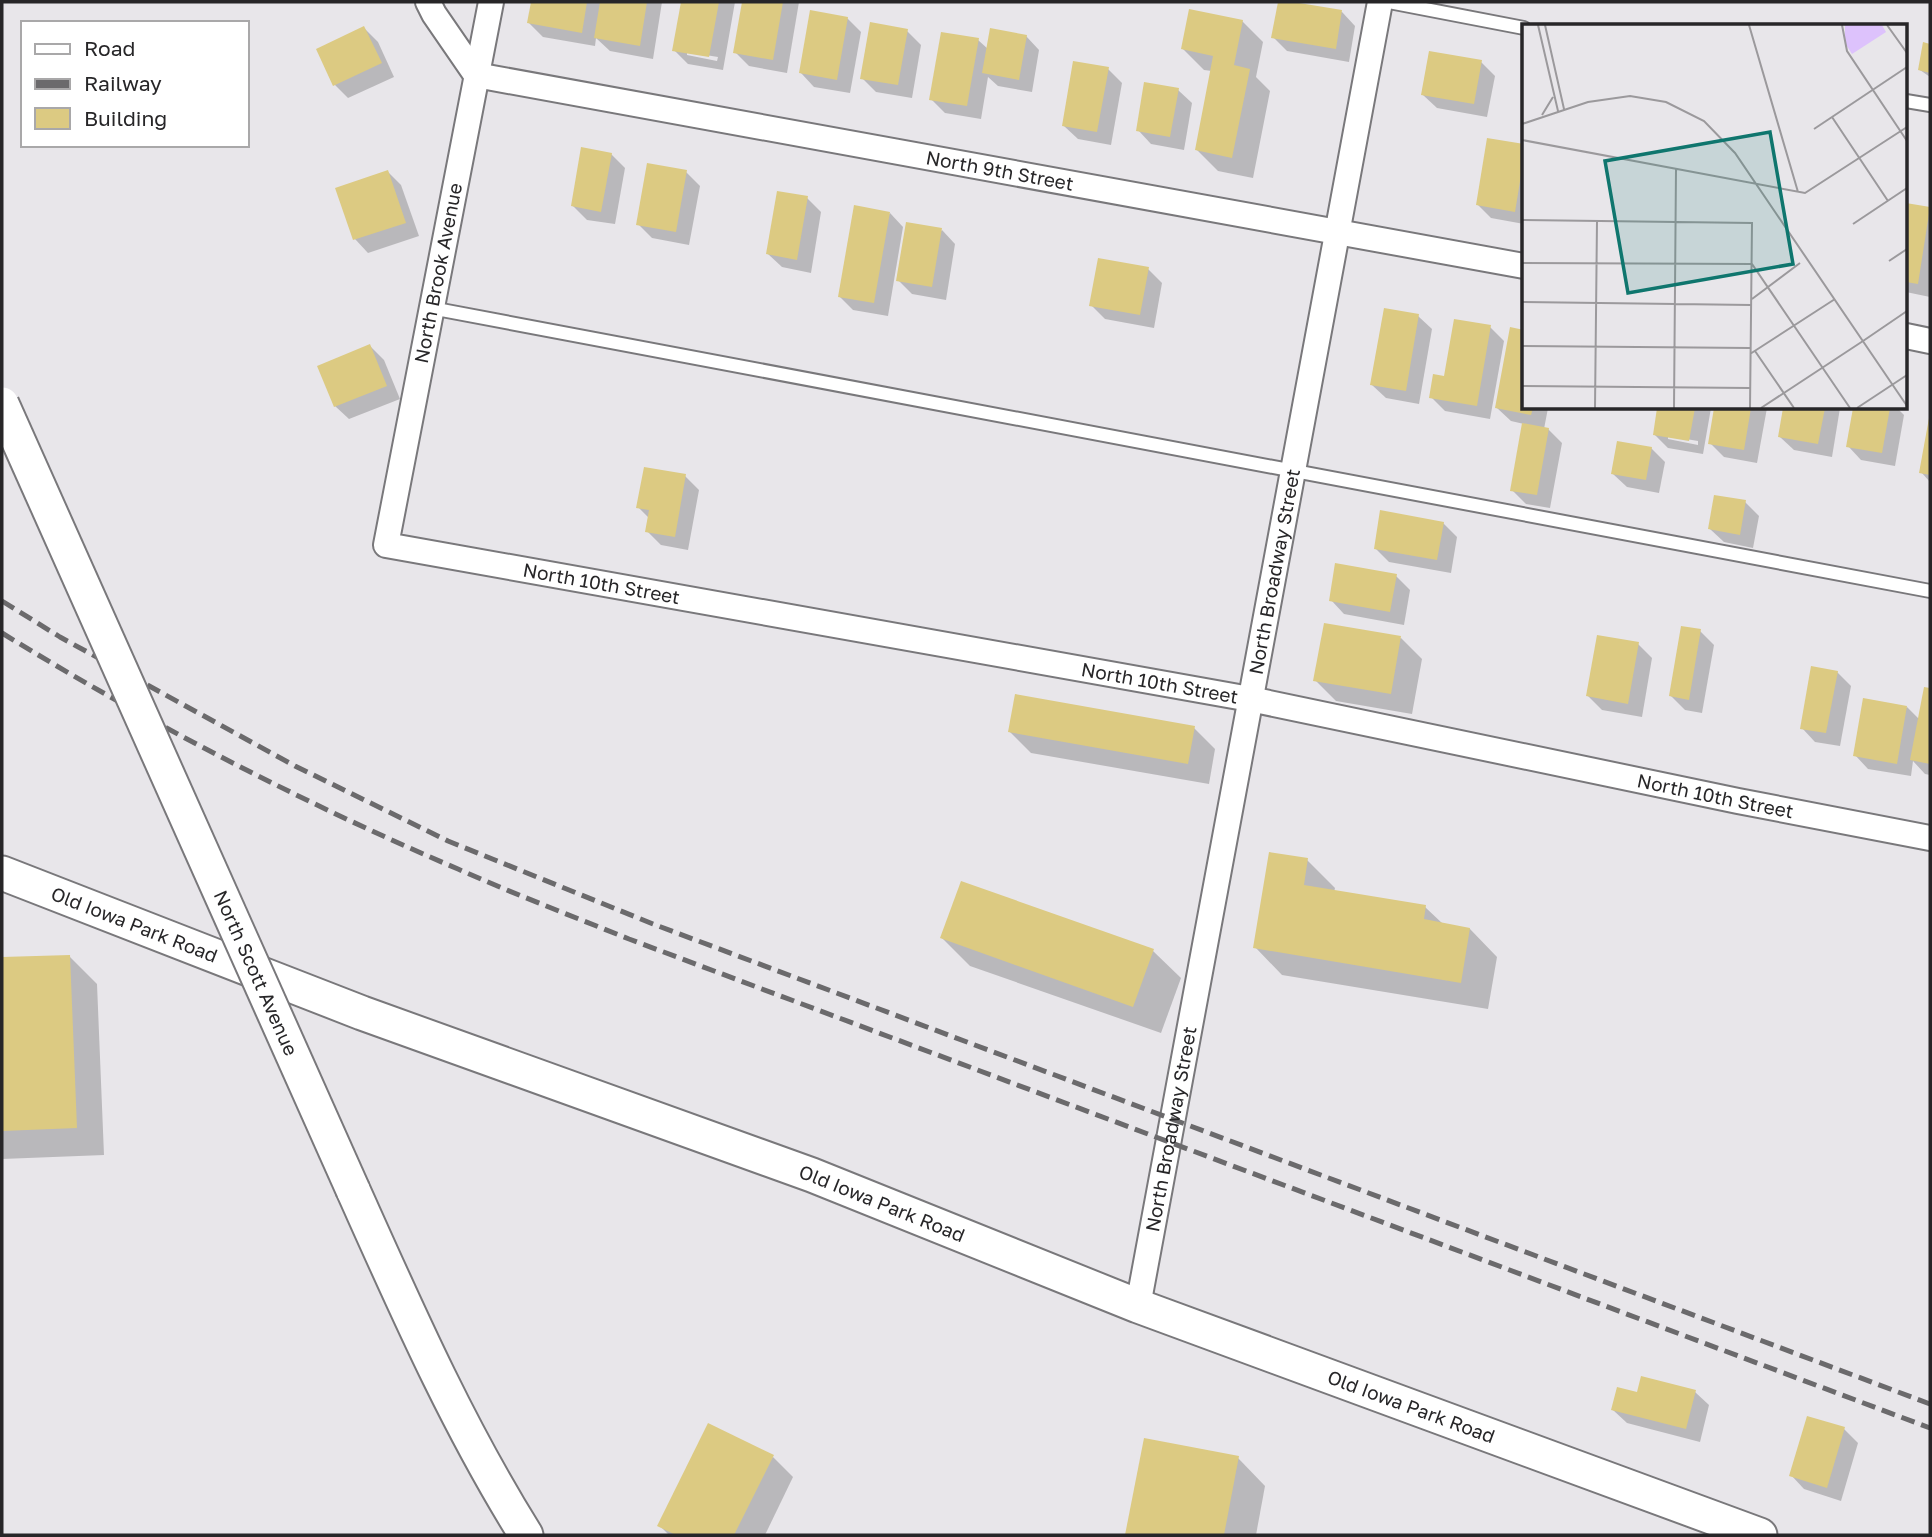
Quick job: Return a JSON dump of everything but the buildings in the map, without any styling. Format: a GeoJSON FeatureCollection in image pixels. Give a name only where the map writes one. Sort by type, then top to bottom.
{"type":"FeatureCollection","features":[{"type":"Feature","properties":{"kind":"street"},"geometry":{"type":"LineString","coordinates":[[428,2],[475,75]]}},
{"type":"Feature","properties":{"kind":"street","name":"North Brook Avenue"},"geometry":{"type":"LineString","coordinates":[[386,545],[491,2]]}},
{"type":"Feature","properties":{"kind":"street","name":"North Broadway Street"},"geometry":{"type":"LineString","coordinates":[[1138,1306],[1380,2]]}},
{"type":"Feature","properties":{"kind":"street","name":"North 9th Street"},"geometry":{"type":"LineString","coordinates":[[475,75],[1522,266]]}},
{"type":"Feature","properties":{"kind":"street"},"geometry":{"type":"LineString","coordinates":[[1908,336],[1930,341]]}},
{"type":"Feature","properties":{"kind":"street","name":"North Scott Avenue"},"geometry":{"type":"LineString","coordinates":[[2,404],[436,1374],[489,1476],[526,1535]]}},
{"type":"Feature","properties":{"kind":"street","name":"North 10th Street"},"geometry":{"type":"LineString","coordinates":[[386,545],[1250,699],[1738,801],[1930,838]]}},
{"type":"Feature","properties":{"kind":"street","name":"Old Iowa Park Road"},"geometry":{"type":"LineString","coordinates":[[2,873],[362,1013],[812,1175],[1138,1306],[1760,1535]]}},
{"type":"Feature","properties":{"kind":"lane"},"geometry":{"type":"LineString","coordinates":[[1389,2],[1522,28]]}},
{"type":"Feature","properties":{"kind":"lane"},"geometry":{"type":"LineString","coordinates":[[1908,101],[1930,105]]}},
{"type":"Feature","properties":{"kind":"lane"},"geometry":{"type":"LineString","coordinates":[[431,309],[1930,591]]}},
{"type":"Feature","properties":{"kind":"railway"},"geometry":{"type":"LineString","coordinates":[[2,601],[60,637],[295,766],[448,841],[653,924],[1930,1404]]}},
{"type":"Feature","properties":{"kind":"railway"},"geometry":{"type":"LineString","coordinates":[[2,633],[112,698],[283,788],[399,843],[522,896],[629,939],[1930,1428]]}}]}
